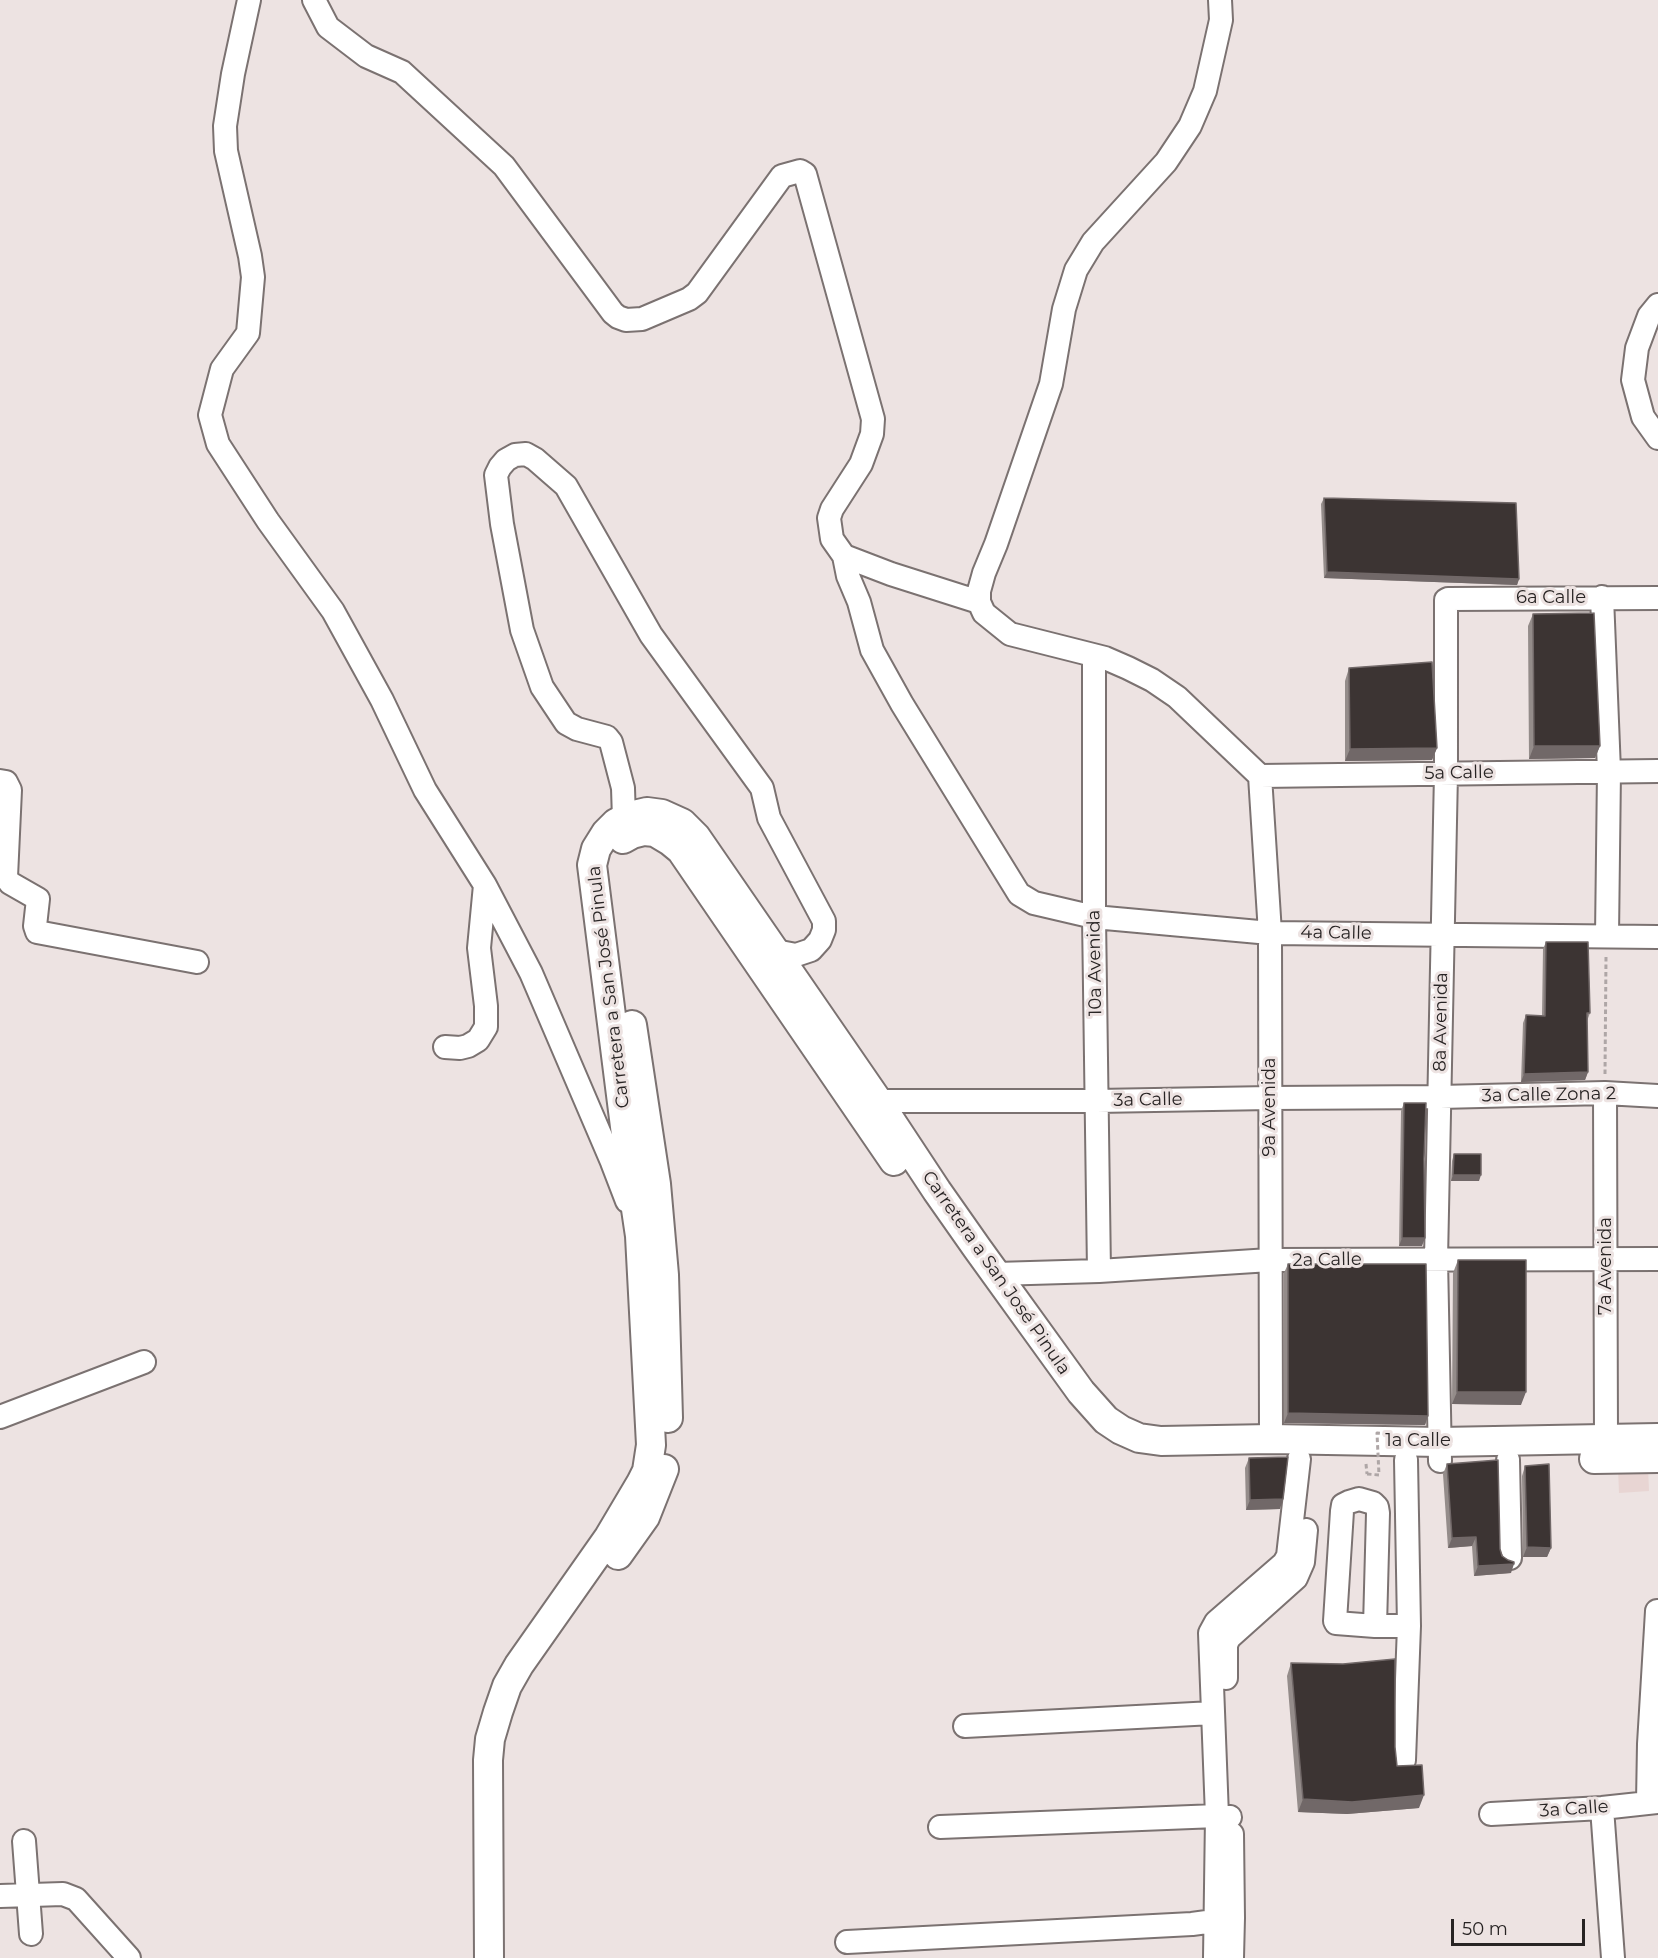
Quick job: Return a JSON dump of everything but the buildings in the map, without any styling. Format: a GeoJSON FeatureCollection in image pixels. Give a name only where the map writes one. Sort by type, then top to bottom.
{"type":"FeatureCollection","features":[{"type":"Feature","properties":{"kind":"main road","name":"Carretera a San José Pinula"},"geometry":{"type":"LineString","coordinates":[[489,1958],[488,1760],[490,1739],[498,1712],[507,1686],[519,1665],[609,1537],[641,1483],[648,1465],[651,1445],[640,1236],[592,865],[596,849],[611,828],[638,813],[655,813],[676,819],[696,837],[775,951],[929,1211],[1082,1422],[1106,1443],[1125,1452],[1146,1457],[1179,1449]]}},
{"type":"Feature","properties":{"kind":"main road","name":"Carretera a San José Pinula"},"geometry":{"type":"LineString","coordinates":[[506,1958],[504,1758],[506,1738],[512,1718],[525,1686],[540,1662],[645,1517],[662,1477],[667,1448],[664,1275],[657,1195],[608,869],[611,854],[619,842],[632,834],[650,831],[661,834],[676,845],[867,1103],[937,1191],[1075,1385],[1104,1418],[1121,1430],[1139,1438],[1179,1449]]}},
{"type":"Feature","properties":{"kind":"main road","name":"1a Calle"},"geometry":{"type":"LineString","coordinates":[[1508,1450],[1606,1439],[1658,1438]]}},
{"type":"Feature","properties":{"kind":"main road","name":"1a Calle"},"geometry":{"type":"LineString","coordinates":[[1179,1449],[1271,1439],[1440,1451],[1508,1450],[1658,1458]]}},
{"type":"Feature","properties":{"kind":"main road","name":"1a Calle"},"geometry":{"type":"LineString","coordinates":[[1179,1449],[1306,1459],[1366,1467],[1440,1451]]}},
{"type":"Feature","properties":{"kind":"street"},"geometry":{"type":"LineString","coordinates":[[249,0],[233,74],[225,126],[226,151],[253,277],[248,333],[222,369],[210,415],[218,444],[268,521],[333,611],[382,700],[425,790],[485,885],[549,1013],[612,1162],[640,1236]]}},
{"type":"Feature","properties":{"kind":"street"},"geometry":{"type":"LineString","coordinates":[[314,0],[328,27],[366,56],[402,72],[504,166],[613,313],[626,320],[642,319],[689,299],[697,293],[782,176],[800,171],[805,174],[873,419],[872,434],[861,464],[832,508],[829,518],[832,539],[844,556],[891,574],[979,602]]}},
{"type":"Feature","properties":{"kind":"street"},"geometry":{"type":"LineString","coordinates":[[1220,0],[1221,20],[1204,91],[1190,126],[1166,162],[1093,242],[1076,270],[1064,309],[1051,384],[984,573],[979,591],[979,602],[984,613],[1010,634],[1094,656],[1128,668],[1152,680],[1177,697],[1260,776]]}},
{"type":"Feature","properties":{"kind":"street"},"geometry":{"type":"LineString","coordinates":[[1658,305],[1648,316],[1636,348],[1634,380],[1643,417],[1658,438]]}},
{"type":"Feature","properties":{"kind":"street"},"geometry":{"type":"LineString","coordinates":[[624,819],[623,788],[611,742],[607,737],[577,729],[566,723],[542,687],[522,630],[502,524],[496,475],[506,460],[515,455],[526,454],[535,459],[566,486],[651,635],[762,788],[769,818],[824,921],[824,930],[820,940],[811,950],[796,955],[775,951]]}},
{"type":"Feature","properties":{"kind":"street","name":"4a Calle"},"geometry":{"type":"LineString","coordinates":[[844,556],[848,576],[859,602],[872,650],[902,704],[1019,894],[1034,903],[1094,917],[1270,933],[1658,937]]}},
{"type":"Feature","properties":{"kind":"street"},"geometry":{"type":"LineString","coordinates":[[1602,597],[1609,771],[1607,936]]}},
{"type":"Feature","properties":{"kind":"street","name":"6a Calle"},"geometry":{"type":"LineString","coordinates":[[1446,601],[1448,598],[1658,598]]}},
{"type":"Feature","properties":{"kind":"street","name":"8a Avenida"},"geometry":{"type":"LineString","coordinates":[[1440,1451],[1436,1259],[1446,772],[1446,601]]}},
{"type":"Feature","properties":{"kind":"street","name":"10a Avenida"},"geometry":{"type":"LineString","coordinates":[[1094,656],[1094,917],[1100,1270]]}},
{"type":"Feature","properties":{"kind":"street","name":"5a Calle"},"geometry":{"type":"LineString","coordinates":[[1260,776],[1658,771]]}},
{"type":"Feature","properties":{"kind":"street","name":"9a Avenida"},"geometry":{"type":"LineString","coordinates":[[1260,776],[1270,933],[1271,1439]]}},
{"type":"Feature","properties":{"kind":"street"},"geometry":{"type":"LineString","coordinates":[[0,781],[6,782],[10,790],[6,877],[10,883],[38,899],[35,926],[37,932],[197,962]]}},
{"type":"Feature","properties":{"kind":"street"},"geometry":{"type":"LineString","coordinates":[[446,1047],[468,1046],[478,1040],[486,1027],[486,1006],[479,948],[485,885]]}},
{"type":"Feature","properties":{"kind":"street","name":"3a Calle Zona 2"},"geometry":{"type":"LineString","coordinates":[[1440,1097],[1605,1093],[1658,1096]]}},
{"type":"Feature","properties":{"kind":"street","name":"7a Avenida"},"geometry":{"type":"LineString","coordinates":[[1605,1093],[1606,1439]]}},
{"type":"Feature","properties":{"kind":"street","name":"3a Calle"},"geometry":{"type":"LineString","coordinates":[[867,1103],[1440,1097]]}},
{"type":"Feature","properties":{"kind":"street","name":"2a Calle"},"geometry":{"type":"LineString","coordinates":[[996,1274],[1270,1260],[1658,1259]]}},
{"type":"Feature","properties":{"kind":"street"},"geometry":{"type":"LineString","coordinates":[[0,1417],[144,1362]]}},
{"type":"Feature","properties":{"kind":"street"},"geometry":{"type":"LineString","coordinates":[[1508,1450],[1510,1558]]}},
{"type":"Feature","properties":{"kind":"street"},"geometry":{"type":"LineString","coordinates":[[1225,1816],[1213,1713],[1210,1633],[1216,1622],[1284,1563],[1288,1556],[1306,1459]]}},
{"type":"Feature","properties":{"kind":"street"},"geometry":{"type":"LineString","coordinates":[[1232,1958],[1224,1920],[1226,1645],[1229,1638],[1296,1578],[1301,1569],[1306,1459]]}},
{"type":"Feature","properties":{"kind":"street"},"geometry":{"type":"LineString","coordinates":[[1404,1760],[1409,1626],[1406,1460]]}},
{"type":"Feature","properties":{"kind":"street"},"geometry":{"type":"LineString","coordinates":[[1375,1626],[1378,1513],[1373,1503],[1359,1499],[1343,1505],[1335,1621],[1336,1623],[1375,1626],[1409,1626]]}},
{"type":"Feature","properties":{"kind":"street"},"geometry":{"type":"LineString","coordinates":[[1653,1802],[1649,1744],[1657,1611]]}},
{"type":"Feature","properties":{"kind":"street"},"geometry":{"type":"LineString","coordinates":[[965,1726],[1213,1713]]}},
{"type":"Feature","properties":{"kind":"street","name":"3a Calle"},"geometry":{"type":"LineString","coordinates":[[1491,1814],[1602,1808],[1653,1802]]}},
{"type":"Feature","properties":{"kind":"street"},"geometry":{"type":"LineString","coordinates":[[1602,1808],[1613,1958]]}},
{"type":"Feature","properties":{"kind":"street"},"geometry":{"type":"LineString","coordinates":[[940,1827],[1225,1816]]}},
{"type":"Feature","properties":{"kind":"street"},"geometry":{"type":"LineString","coordinates":[[24,1841],[31,1934]]}},
{"type":"Feature","properties":{"kind":"street"},"geometry":{"type":"LineString","coordinates":[[0,1896],[63,1894],[76,1899],[129,1958]]}},
{"type":"Feature","properties":{"kind":"street"},"geometry":{"type":"LineString","coordinates":[[847,1942],[1168,1926],[1224,1920]]}},
{"type":"Feature","properties":{"kind":"street"},"geometry":{"type":"LineString","coordinates":[[1215,1958],[1224,1920]]}},
{"type":"Feature","properties":{"kind":"path"},"geometry":{"type":"LineString","coordinates":[[1605,1093],[1607,936]]}},
{"type":"Feature","properties":{"kind":"path"},"geometry":{"type":"LineString","coordinates":[[1366,1467],[1379,1475],[1377,1433],[1389,1434]]}},
{"type":"Feature","properties":{"kind":"shaded area"},"geometry":{"type":"Polygon","coordinates":[[[1648,1467],[1649,1491],[1619,1493],[1618,1468],[1648,1467]]]}}]}
